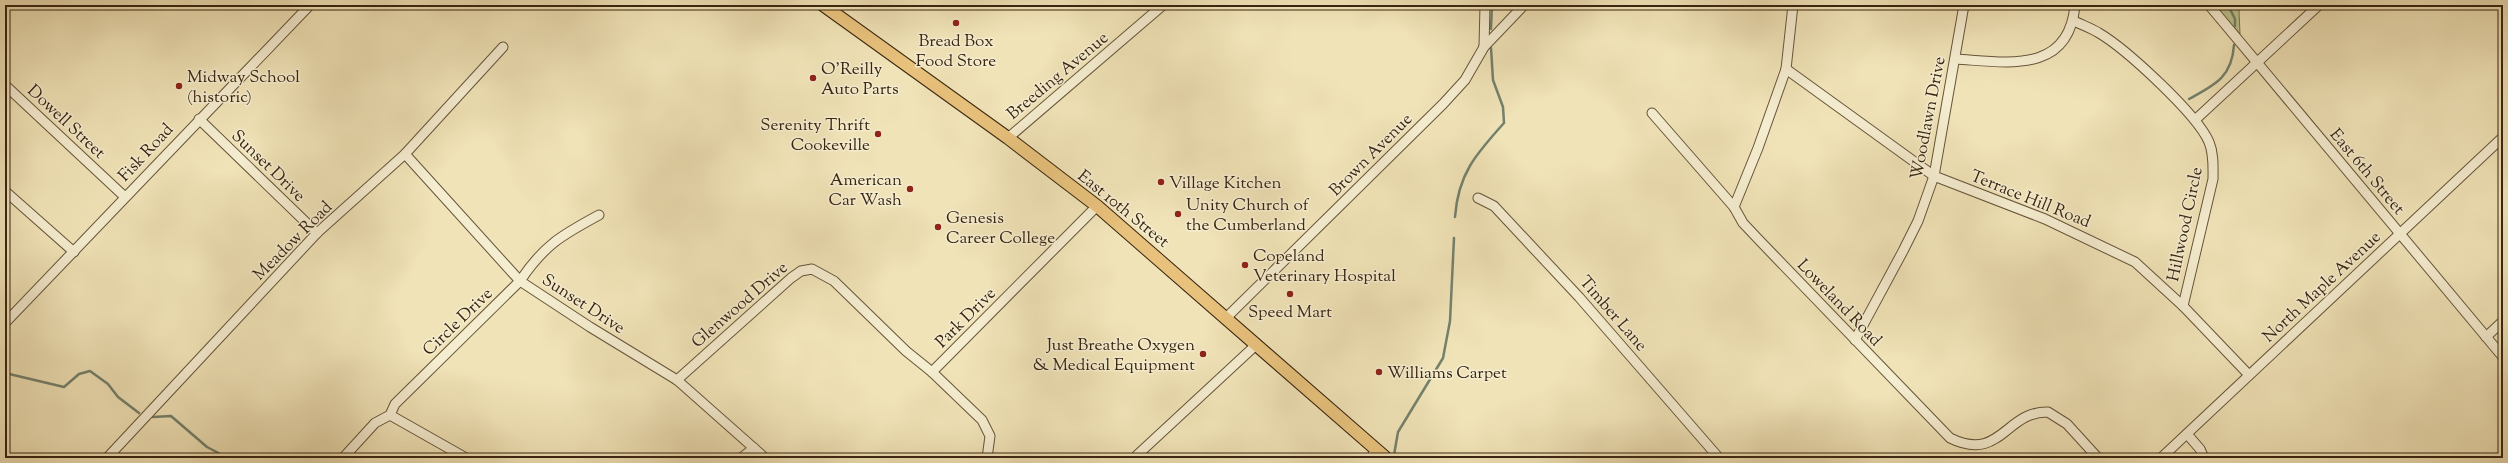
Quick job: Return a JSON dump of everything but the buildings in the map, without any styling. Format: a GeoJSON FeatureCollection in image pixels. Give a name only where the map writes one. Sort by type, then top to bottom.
{"type":"FeatureCollection","features":[{"type":"Feature","properties":{"kind":"main road","name":"East 10th Street"},"geometry":{"type":"LineString","coordinates":[[823,5],[1008,138],[1097,206],[1227,317],[1378,455]]}},
{"type":"Feature","properties":{"kind":"street","name":"Fisk Road"},"geometry":{"type":"LineString","coordinates":[[5,323],[310,5]]}},
{"type":"Feature","properties":{"kind":"street","name":"Breeding Avenue"},"geometry":{"type":"LineString","coordinates":[[1008,138],[1163,5]]}},
{"type":"Feature","properties":{"kind":"street"},"geometry":{"type":"LineString","coordinates":[[1484,46],[1485,5]]}},
{"type":"Feature","properties":{"kind":"street","name":"Brown Avenue"},"geometry":{"type":"LineString","coordinates":[[1227,317],[1443,104],[1465,80],[1476,64],[1484,46],[1524,5]]}},
{"type":"Feature","properties":{"kind":"street"},"geometry":{"type":"LineString","coordinates":[[1734,207],[1758,148],[1786,69],[1793,5]]}},
{"type":"Feature","properties":{"kind":"street","name":"Woodlawn Drive"},"geometry":{"type":"LineString","coordinates":[[1854,340],[1918,221],[1934,176],[1956,59],[1964,5]]}},
{"type":"Feature","properties":{"kind":"street"},"geometry":{"type":"LineString","coordinates":[[1956,59],[2016,62],[2039,59],[2060,43],[2074,21],[2075,5]]}},
{"type":"Feature","properties":{"kind":"street","name":"East 6th Street"},"geometry":{"type":"LineString","coordinates":[[2209,5],[2503,357]]}},
{"type":"Feature","properties":{"kind":"street"},"geometry":{"type":"LineString","coordinates":[[2195,120],[2319,5]]}},
{"type":"Feature","properties":{"kind":"street","name":"Hillwood Circle"},"geometry":{"type":"LineString","coordinates":[[2074,21],[2099,33],[2143,68],[2195,120],[2210,144],[2213,161],[2213,179],[2183,306]]}},
{"type":"Feature","properties":{"kind":"street","name":"Meadow Road"},"geometry":{"type":"LineString","coordinates":[[107,458],[317,233],[404,154],[503,47]]}},
{"type":"Feature","properties":{"kind":"street","name":"Terrace Hill Road"},"geometry":{"type":"LineString","coordinates":[[1786,69],[1934,176],[2045,219],[2135,262],[2183,306],[2249,375]]}},
{"type":"Feature","properties":{"kind":"street","name":"Dowell Street"},"geometry":{"type":"LineString","coordinates":[[5,85],[125,197]]}},
{"type":"Feature","properties":{"kind":"street","name":"Loweland Road"},"geometry":{"type":"LineString","coordinates":[[1652,113],[1734,207],[1743,223],[1950,438],[1971,449],[1983,450],[2030,415],[2048,412],[2068,424],[2098,458]]}},
{"type":"Feature","properties":{"kind":"street","name":"Sunset Drive"},"geometry":{"type":"LineString","coordinates":[[199,119],[317,233]]}},
{"type":"Feature","properties":{"kind":"street","name":"North Maple Avenue"},"geometry":{"type":"LineString","coordinates":[[2161,458],[2503,137]]}},
{"type":"Feature","properties":{"kind":"street","name":"Sunset Drive"},"geometry":{"type":"LineString","coordinates":[[404,154],[520,282],[590,328],[677,380],[765,458]]}},
{"type":"Feature","properties":{"kind":"street"},"geometry":{"type":"LineString","coordinates":[[5,191],[74,252]]}},
{"type":"Feature","properties":{"kind":"street","name":"Timber Lane"},"geometry":{"type":"LineString","coordinates":[[1478,198],[1494,206],[1579,297],[1719,458]]}},
{"type":"Feature","properties":{"kind":"street","name":"Park Drive"},"geometry":{"type":"LineString","coordinates":[[987,458],[990,436],[982,420],[932,372],[1097,206]]}},
{"type":"Feature","properties":{"kind":"street","name":"Circle Drive"},"geometry":{"type":"LineString","coordinates":[[344,458],[375,423],[390,415],[395,404],[520,282],[534,260],[548,246],[598,215]]}},
{"type":"Feature","properties":{"kind":"street","name":"Glenwood Drive"},"geometry":{"type":"LineString","coordinates":[[677,380],[791,278],[801,271],[812,269],[834,281],[906,351],[932,372]]}},
{"type":"Feature","properties":{"kind":"street"},"geometry":{"type":"LineString","coordinates":[[2486,337],[2503,321]]}},
{"type":"Feature","properties":{"kind":"street"},"geometry":{"type":"LineString","coordinates":[[1134,458],[1257,344]]}},
{"type":"Feature","properties":{"kind":"street"},"geometry":{"type":"LineString","coordinates":[[390,415],[466,458]]}},
{"type":"Feature","properties":{"kind":"street"},"geometry":{"type":"LineString","coordinates":[[2187,434],[2200,449],[2204,458]]}},
{"type":"Feature","properties":{"kind":"street"},"geometry":{"type":"LineString","coordinates":[[741,458],[754,448]]}},
{"type":"Feature","properties":{"kind":"green space"},"geometry":{"type":"Polygon","coordinates":[[[2214,5],[2242,5],[2239,11],[2240,34],[2214,5]]]}},
{"type":"Feature","properties":{"kind":"waterway"},"geometry":{"type":"LineString","coordinates":[[1491,29],[1492,5]]}},
{"type":"Feature","properties":{"kind":"waterway"},"geometry":{"type":"LineString","coordinates":[[2228,5],[2235,19],[2235,26]]}},
{"type":"Feature","properties":{"kind":"waterway"},"geometry":{"type":"LineString","coordinates":[[2189,99],[2214,84],[2226,72],[2233,56],[2234,45]]}},
{"type":"Feature","properties":{"kind":"waterway"},"geometry":{"type":"LineString","coordinates":[[1455,217],[1457,202],[1464,177],[1477,155],[1504,123],[1503,107],[1493,80],[1491,48]]}},
{"type":"Feature","properties":{"kind":"waterway"},"geometry":{"type":"LineString","coordinates":[[1394,455],[1398,432],[1443,358],[1450,321],[1454,238]]}},
{"type":"Feature","properties":{"kind":"waterway"},"geometry":{"type":"LineString","coordinates":[[5,373],[64,387],[79,374],[90,371],[108,384],[118,397],[139,413]]}},
{"type":"Feature","properties":{"kind":"waterway"},"geometry":{"type":"LineString","coordinates":[[153,417],[171,416],[207,447],[228,458]]}},
{"type":"Feature","properties":{"kind":"place","name":"Bread Box Food Store"},"geometry":{"type":"Point","coordinates":[956,23]}},
{"type":"Feature","properties":{"kind":"place","name":"O'Reilly Auto Parts"},"geometry":{"type":"Point","coordinates":[813,78]}},
{"type":"Feature","properties":{"kind":"place","name":"Midway School (historic)"},"geometry":{"type":"Point","coordinates":[179,86]}},
{"type":"Feature","properties":{"kind":"place","name":"Serenity Thrift Cookeville"},"geometry":{"type":"Point","coordinates":[878,134]}},
{"type":"Feature","properties":{"kind":"place","name":"Village Kitchen"},"geometry":{"type":"Point","coordinates":[1161,182]}},
{"type":"Feature","properties":{"kind":"place","name":"American Car Wash"},"geometry":{"type":"Point","coordinates":[910,189]}},
{"type":"Feature","properties":{"kind":"place","name":"Unity Church of the Cumberland"},"geometry":{"type":"Point","coordinates":[1178,214]}},
{"type":"Feature","properties":{"kind":"place","name":"Genesis Career College"},"geometry":{"type":"Point","coordinates":[938,227]}},
{"type":"Feature","properties":{"kind":"place","name":"Copeland Veterinary Hospital"},"geometry":{"type":"Point","coordinates":[1245,265]}},
{"type":"Feature","properties":{"kind":"place","name":"Speed Mart"},"geometry":{"type":"Point","coordinates":[1290,294]}},
{"type":"Feature","properties":{"kind":"place","name":"Just Breathe Oxygen & Medical Equipment"},"geometry":{"type":"Point","coordinates":[1203,354]}},
{"type":"Feature","properties":{"kind":"place","name":"Williams Carpet"},"geometry":{"type":"Point","coordinates":[1379,372]}}]}
